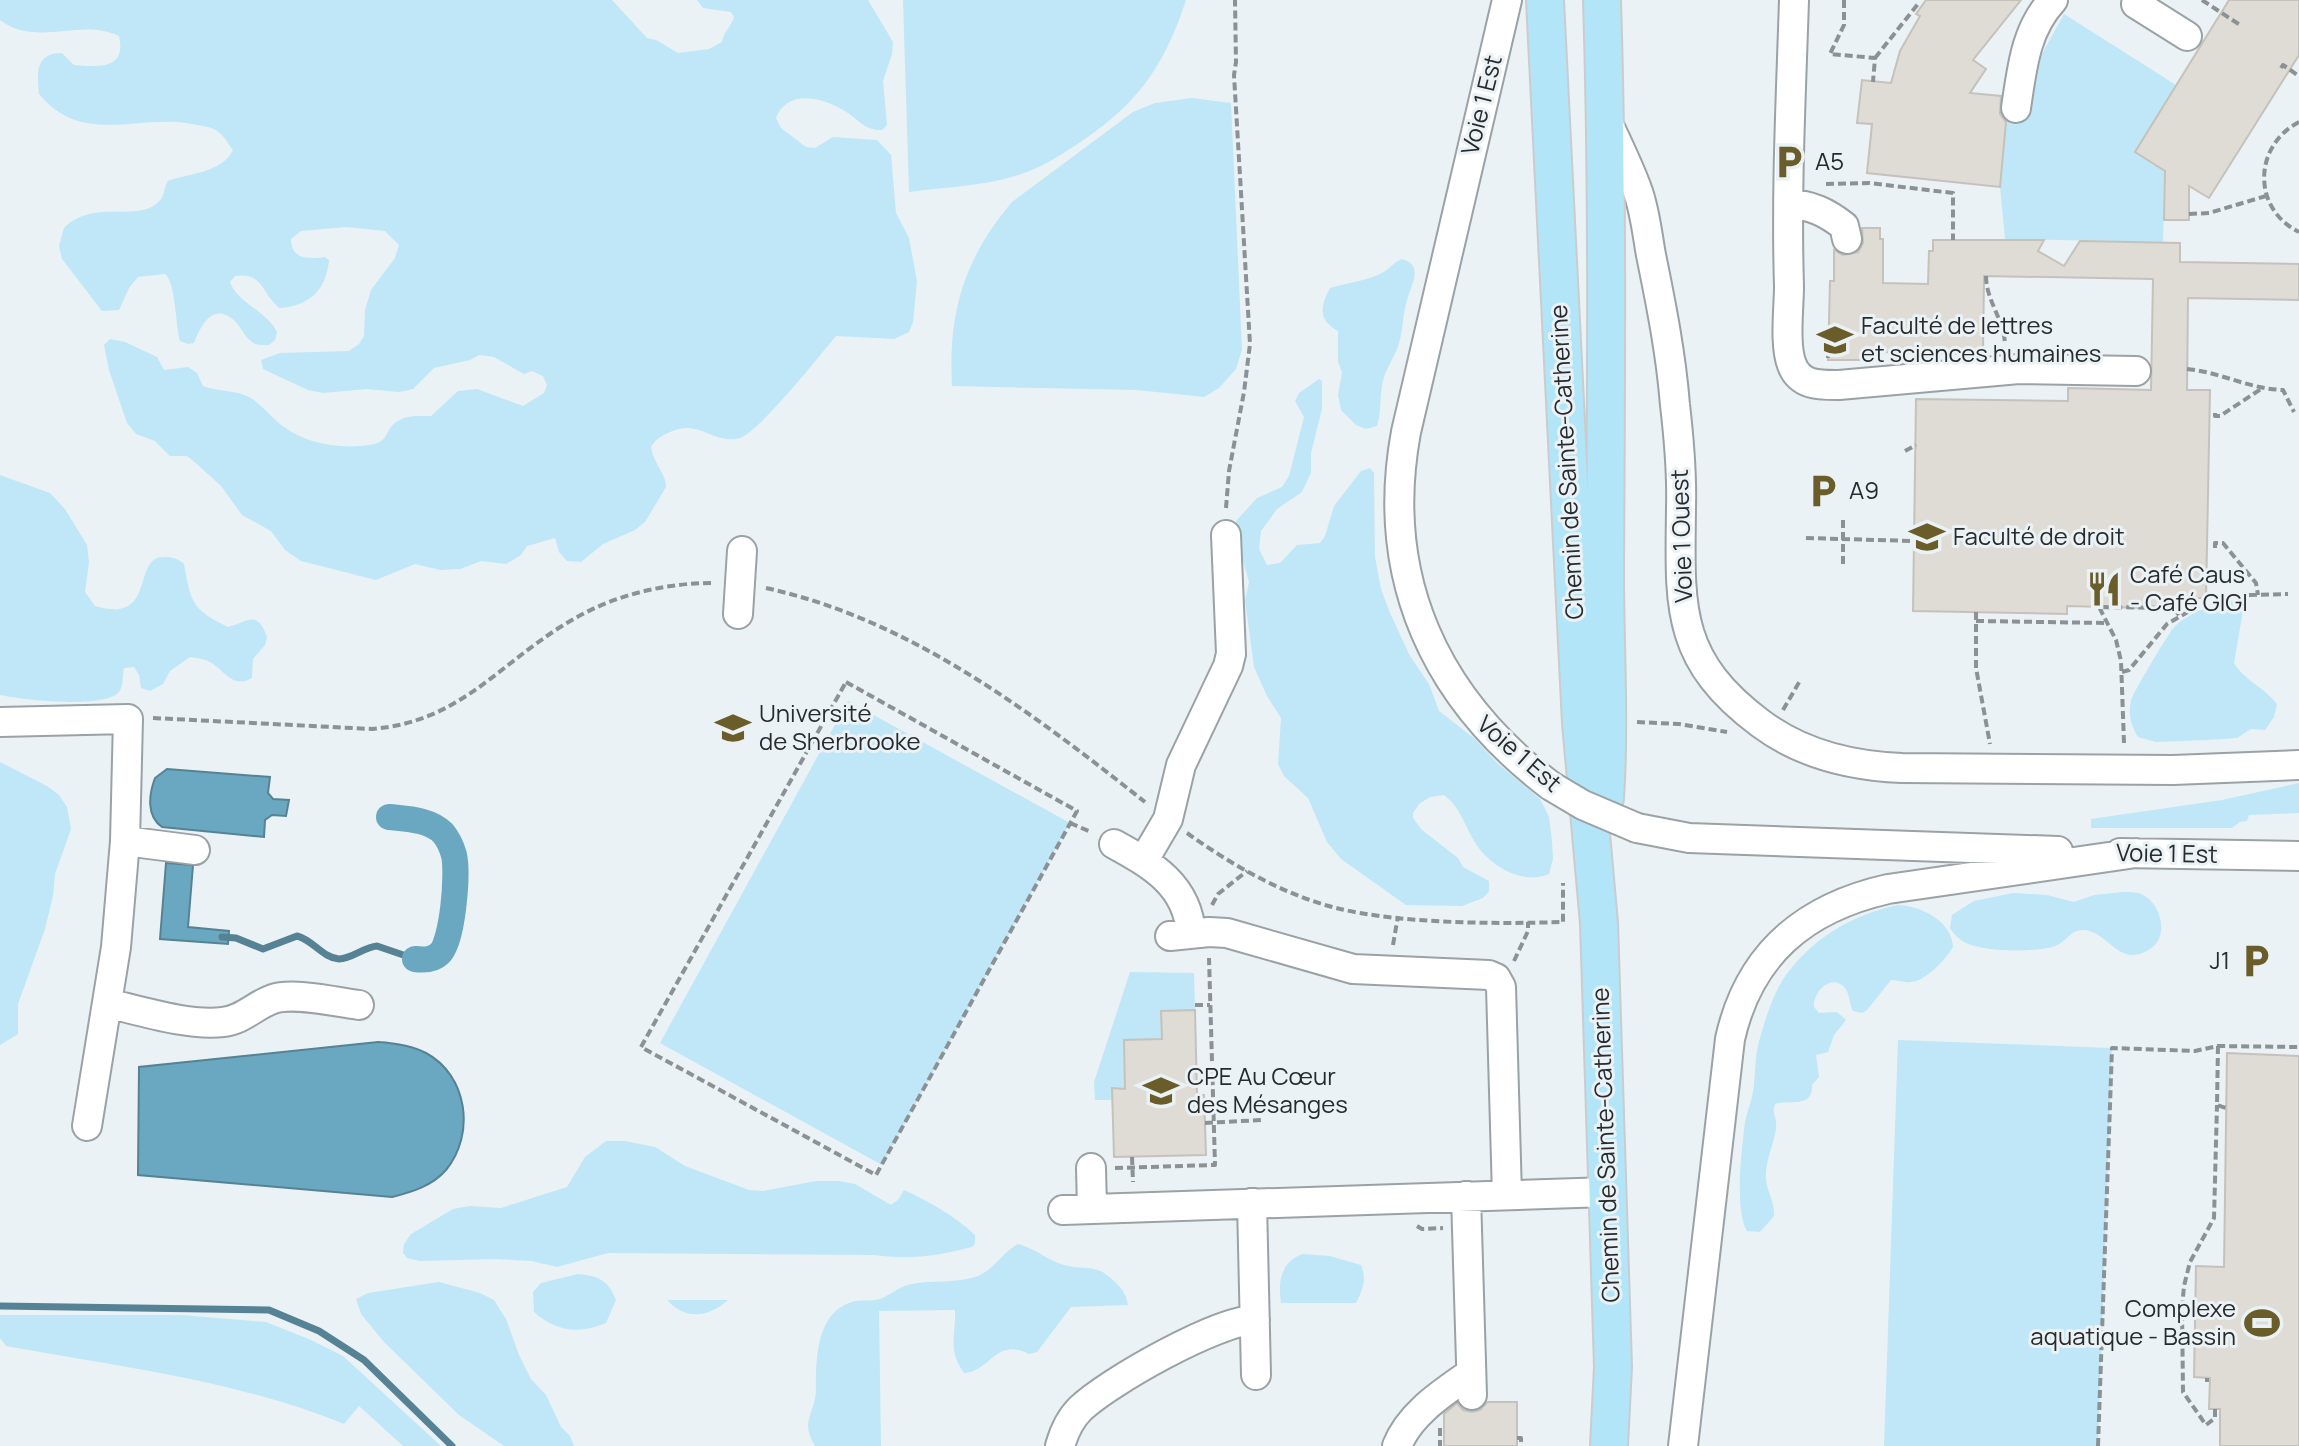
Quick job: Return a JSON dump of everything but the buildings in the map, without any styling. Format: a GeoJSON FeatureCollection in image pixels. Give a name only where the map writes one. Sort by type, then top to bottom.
{"type":"FeatureCollection","features":[{"type":"Feature","properties":{"kind":"main road","name":"Chemin de Sainte-Catherine"},"geometry":{"type":"LineString","coordinates":[[1545,0],[1581,723],[1581,923],[1608,1192],[1613,1367],[1609,1446]]}},
{"type":"Feature","properties":{"kind":"main road","name":"Chemin de Sainte-Catherine"},"geometry":{"type":"LineString","coordinates":[[1581,923],[1608,743],[1605,589],[1606,118],[1602,0]]}},
{"type":"Feature","properties":{"kind":"main road","name":"Chemin de Sainte-Catherine"},"geometry":{"type":"LineString","coordinates":[[1613,1367],[1625,1446]]}},
{"type":"Feature","properties":{"kind":"lane","name":"Voie 1 Est"},"geometry":{"type":"LineString","coordinates":[[1507,0],[1406,432],[1399,475],[1408,580],[1420,617],[1439,661],[1460,697],[1483,726],[1551,786],[1583,805],[1637,828],[1689,838],[2299,856]]}},
{"type":"Feature","properties":{"kind":"lane"},"geometry":{"type":"LineString","coordinates":[[1794,0],[1789,204],[1790,350],[1792,365],[1802,378],[1812,385],[1998,384],[2136,371]]}},
{"type":"Feature","properties":{"kind":"lane"},"geometry":{"type":"LineString","coordinates":[[2016,108],[2028,41],[2040,16],[2053,0]]}},
{"type":"Feature","properties":{"kind":"lane"},"geometry":{"type":"LineString","coordinates":[[2138,0],[2136,4],[2187,36]]}},
{"type":"Feature","properties":{"kind":"lane","name":"Voie 1 Ouest"},"geometry":{"type":"LineString","coordinates":[[1606,118],[1638,191],[1670,360],[1679,456],[1683,612],[1697,653],[1728,698],[1790,743],[1861,765],[2162,770],[2299,765]]}},
{"type":"Feature","properties":{"kind":"lane"},"geometry":{"type":"LineString","coordinates":[[1789,204],[1820,210],[1844,226],[1847,239]]}},
{"type":"Feature","properties":{"kind":"lane"},"geometry":{"type":"LineString","coordinates":[[1144,860],[1168,819],[1181,765],[1231,654],[1226,535]]}},
{"type":"Feature","properties":{"kind":"lane"},"geometry":{"type":"LineString","coordinates":[[738,614],[742,551]]}},
{"type":"Feature","properties":{"kind":"lane"},"geometry":{"type":"LineString","coordinates":[[0,722],[128,719],[125,841],[119,919],[87,1126]]}},
{"type":"Feature","properties":{"kind":"lane"},"geometry":{"type":"LineString","coordinates":[[125,841],[195,850]]}},
{"type":"Feature","properties":{"kind":"lane"},"geometry":{"type":"LineString","coordinates":[[1114,844],[1157,868],[1172,885],[1195,933],[1227,933],[1353,969],[1496,978],[1501,987],[1507,1195]]}},
{"type":"Feature","properties":{"kind":"lane"},"geometry":{"type":"LineString","coordinates":[[1683,1446],[1730,1039],[1742,997],[1760,966],[1779,944],[1805,923],[1839,903],[1864,895],[2136,853]]}},
{"type":"Feature","properties":{"kind":"lane"},"geometry":{"type":"LineString","coordinates":[[107,1003],[170,1017],[218,1023],[243,1016],[270,999],[280,997],[359,1005]]}},
{"type":"Feature","properties":{"kind":"lane"},"geometry":{"type":"LineString","coordinates":[[1092,1209],[1098,1168]]}},
{"type":"Feature","properties":{"kind":"lane"},"geometry":{"type":"LineString","coordinates":[[1063,1210],[1608,1192]]}},
{"type":"Feature","properties":{"kind":"lane"},"geometry":{"type":"LineString","coordinates":[[1397,1446],[1404,1432],[1428,1405],[1472,1384],[1466,1196]]}},
{"type":"Feature","properties":{"kind":"lane"},"geometry":{"type":"LineString","coordinates":[[1252,1203],[1256,1375]]}},
{"type":"Feature","properties":{"kind":"lane"},"geometry":{"type":"LineString","coordinates":[[1060,1446],[1070,1421],[1102,1392],[1207,1335],[1240,1320],[1255,1320]]}},
{"type":"Feature","properties":{"kind":"path"},"geometry":{"type":"LineString","coordinates":[[1226,535],[1229,471],[1250,344],[1234,75],[1235,0]]}},
{"type":"Feature","properties":{"kind":"path"},"geometry":{"type":"LineString","coordinates":[[1844,0],[1844,25],[1830,54],[1875,58]]}},
{"type":"Feature","properties":{"kind":"path"},"geometry":{"type":"LineString","coordinates":[[2202,0],[2240,25]]}},
{"type":"Feature","properties":{"kind":"path"},"geometry":{"type":"LineString","coordinates":[[1873,82],[1875,58],[1918,4]]}},
{"type":"Feature","properties":{"kind":"path"},"geometry":{"type":"LineString","coordinates":[[2281,68],[2283,65],[2299,76]]}},
{"type":"Feature","properties":{"kind":"path"},"geometry":{"type":"LineString","coordinates":[[2299,122],[2283,132],[2268,153],[2263,179],[2266,196],[2280,219],[2299,232]]}},
{"type":"Feature","properties":{"kind":"path"},"geometry":{"type":"LineString","coordinates":[[1826,184],[1869,183],[1953,193],[1953,240]]}},
{"type":"Feature","properties":{"kind":"path"},"geometry":{"type":"LineString","coordinates":[[2189,214],[2209,213],[2266,196]]}},
{"type":"Feature","properties":{"kind":"path"},"geometry":{"type":"LineString","coordinates":[[1986,276],[1986,289],[2001,320],[2005,343],[2014,343]]}},
{"type":"Feature","properties":{"kind":"path"},"geometry":{"type":"LineString","coordinates":[[1239,360],[1248,362]]}},
{"type":"Feature","properties":{"kind":"path"},"geometry":{"type":"LineString","coordinates":[[2187,369],[2215,374],[2261,389],[2283,390],[2294,412]]}},
{"type":"Feature","properties":{"kind":"path"},"geometry":{"type":"LineString","coordinates":[[2215,413],[2215,416],[2220,416],[2261,389]]}},
{"type":"Feature","properties":{"kind":"path"},"geometry":{"type":"LineString","coordinates":[[1905,451],[1916,445]]}},
{"type":"Feature","properties":{"kind":"path"},"geometry":{"type":"LineString","coordinates":[[1843,517],[1843,564]]}},
{"type":"Feature","properties":{"kind":"path"},"geometry":{"type":"LineString","coordinates":[[1806,538],[1914,541]]}},
{"type":"Feature","properties":{"kind":"path"},"geometry":{"type":"LineString","coordinates":[[2215,548],[2215,543],[2223,543],[2256,583],[2258,595]]}},
{"type":"Feature","properties":{"kind":"path"},"geometry":{"type":"LineString","coordinates":[[128,719],[169,718],[372,729],[403,726],[432,717],[459,703],[548,635],[597,607],[665,586],[740,583],[811,599],[875,625],[925,650],[1010,700],[1154,809]]}},
{"type":"Feature","properties":{"kind":"path"},"geometry":{"type":"LineString","coordinates":[[2249,595],[2288,594]]}},
{"type":"Feature","properties":{"kind":"path"},"geometry":{"type":"LineString","coordinates":[[2122,672],[2129,670],[2161,630],[2179,615],[2205,602]]}},
{"type":"Feature","properties":{"kind":"path"},"geometry":{"type":"LineString","coordinates":[[2124,743],[2122,672],[2114,641],[2099,607],[2173,608],[2179,615]]}},
{"type":"Feature","properties":{"kind":"path"},"geometry":{"type":"LineString","coordinates":[[1976,612],[1976,668],[1990,743]]}},
{"type":"Feature","properties":{"kind":"path"},"geometry":{"type":"LineString","coordinates":[[1976,621],[2107,623]]}},
{"type":"Feature","properties":{"kind":"path"},"geometry":{"type":"LineString","coordinates":[[1778,718],[1801,679]]}},
{"type":"Feature","properties":{"kind":"path"},"geometry":{"type":"LineString","coordinates":[[846,682],[1077,811],[1070,823],[876,1175],[641,1047],[846,682]]}},
{"type":"Feature","properties":{"kind":"path"},"geometry":{"type":"LineString","coordinates":[[1626,722],[1679,724],[1732,733]]}},
{"type":"Feature","properties":{"kind":"path"},"geometry":{"type":"LineString","coordinates":[[1179,827],[1247,871],[1316,902],[1354,911],[1459,921],[1581,923]]}},
{"type":"Feature","properties":{"kind":"path"},"geometry":{"type":"LineString","coordinates":[[1098,1168],[1215,1165],[1210,1005],[1195,933],[1218,894],[1247,871]]}},
{"type":"Feature","properties":{"kind":"path"},"geometry":{"type":"LineString","coordinates":[[1393,950],[1398,916]]}},
{"type":"Feature","properties":{"kind":"path"},"geometry":{"type":"LineString","coordinates":[[1513,965],[1528,931],[1528,922]]}},
{"type":"Feature","properties":{"kind":"path"},"geometry":{"type":"LineString","coordinates":[[1195,1005],[1210,1005]]}},
{"type":"Feature","properties":{"kind":"path"},"geometry":{"type":"LineString","coordinates":[[2098,1446],[2112,1048],[2195,1051],[2218,1046],[2299,1047]]}},
{"type":"Feature","properties":{"kind":"path"},"geometry":{"type":"LineString","coordinates":[[2215,1409],[2215,1418],[2206,1425],[2183,1392],[2182,1308],[2190,1262],[2214,1218],[2218,1046]]}},
{"type":"Feature","properties":{"kind":"path"},"geometry":{"type":"LineString","coordinates":[[2217,1105],[2226,1108]]}},
{"type":"Feature","properties":{"kind":"path"},"geometry":{"type":"LineString","coordinates":[[1205,1123],[1262,1120]]}},
{"type":"Feature","properties":{"kind":"path"},"geometry":{"type":"LineString","coordinates":[[1132,1157],[1133,1167]]}},
{"type":"Feature","properties":{"kind":"path"},"geometry":{"type":"LineString","coordinates":[[1517,1438],[1521,1438],[1521,1446]]}},
{"type":"Feature","properties":{"kind":"shaded area"},"geometry":{"type":"Polygon","coordinates":[[[0,0],[612,0],[647,38],[678,53],[709,49],[722,42],[734,17],[731,12],[703,8],[697,0],[868,0],[893,42],[883,81],[887,125],[882,130],[870,128],[835,105],[806,98],[788,103],[776,118],[781,128],[806,147],[815,148],[833,137],[877,140],[891,155],[896,213],[909,238],[917,281],[913,322],[909,332],[894,339],[836,336],[774,408],[740,438],[722,438],[689,428],[659,438],[651,447],[666,487],[645,522],[635,530],[603,544],[581,562],[567,561],[559,552],[555,538],[527,546],[521,555],[506,564],[481,561],[460,569],[440,570],[415,564],[376,580],[301,561],[285,550],[271,531],[242,515],[221,486],[187,456],[170,456],[155,441],[136,434],[127,423],[109,370],[104,345],[110,339],[125,342],[157,357],[164,370],[188,367],[197,373],[203,386],[251,398],[280,424],[304,438],[340,446],[378,443],[395,423],[410,417],[431,416],[458,391],[477,389],[523,406],[544,393],[547,385],[543,376],[532,371],[524,374],[494,357],[479,355],[434,368],[413,389],[323,393],[308,390],[263,369],[261,360],[280,353],[349,351],[359,344],[364,336],[365,310],[371,290],[395,258],[399,245],[385,231],[346,227],[301,231],[291,239],[294,251],[302,257],[325,257],[329,260],[320,288],[307,300],[290,307],[279,308],[261,284],[251,277],[235,276],[230,282],[239,296],[266,318],[277,332],[275,340],[269,345],[253,343],[235,321],[220,313],[204,323],[194,343],[180,341],[173,294],[165,274],[138,277],[119,310],[102,311],[62,259],[59,246],[64,228],[89,214],[142,210],[152,206],[161,199],[168,181],[213,168],[228,158],[233,150],[224,137],[205,126],[172,122],[92,124],[74,120],[56,110],[39,94],[38,72],[42,60],[62,53],[74,65],[108,64],[119,55],[119,36],[89,29],[28,32],[14,28],[0,20],[0,0]]]}},
{"type":"Feature","properties":{"kind":"shaded area"},"geometry":{"type":"Polygon","coordinates":[[[903,0],[1186,0],[1167,47],[1144,85],[1095,132],[1049,162],[1024,173],[982,183],[909,192],[903,0]]]}},
{"type":"Feature","properties":{"kind":"shaded area"},"geometry":{"type":"Polygon","coordinates":[[[2064,14],[2176,85],[2135,152],[2165,171],[2163,242],[2005,239],[1999,176],[2007,116],[2028,118],[2038,61],[2064,14]]]}},
{"type":"Feature","properties":{"kind":"shaded area"},"geometry":{"type":"Polygon","coordinates":[[[1192,98],[1231,103],[1242,350],[1236,369],[1219,388],[1204,397],[1137,390],[952,386],[953,334],[962,288],[982,244],[1012,202],[1133,112],[1155,103],[1192,98]]]}},
{"type":"Feature","properties":{"kind":"shaded area"},"geometry":{"type":"Polygon","coordinates":[[[1401,259],[1413,265],[1414,276],[1399,343],[1382,383],[1377,426],[1366,429],[1356,425],[1341,410],[1338,395],[1342,372],[1338,362],[1338,331],[1324,318],[1324,301],[1330,288],[1374,276],[1401,259]]]}},
{"type":"Feature","properties":{"kind":"shaded area"},"geometry":{"type":"Polygon","coordinates":[[[1319,379],[1322,381],[1322,409],[1311,453],[1311,473],[1302,492],[1277,509],[1261,531],[1259,549],[1267,565],[1280,563],[1297,545],[1320,543],[1334,506],[1361,471],[1370,468],[1374,473],[1375,557],[1381,589],[1410,656],[1429,684],[1439,711],[1475,739],[1496,762],[1540,799],[1549,817],[1553,859],[1549,874],[1521,876],[1504,870],[1488,859],[1456,808],[1444,795],[1430,797],[1419,804],[1413,818],[1422,830],[1458,858],[1463,867],[1489,881],[1489,891],[1483,898],[1462,906],[1406,905],[1341,859],[1327,842],[1308,798],[1284,776],[1278,764],[1281,718],[1254,667],[1245,600],[1249,582],[1236,536],[1236,521],[1257,498],[1282,487],[1289,476],[1304,417],[1295,401],[1299,393],[1319,379]]]}},
{"type":"Feature","properties":{"kind":"shaded area"},"geometry":{"type":"Polygon","coordinates":[[[0,475],[50,493],[65,509],[87,545],[89,562],[85,592],[95,606],[115,609],[128,606],[136,598],[149,566],[155,559],[169,557],[184,564],[191,596],[206,615],[228,627],[251,620],[260,623],[267,637],[265,645],[253,659],[252,678],[234,680],[210,662],[190,657],[170,671],[163,684],[150,691],[141,688],[134,667],[124,668],[119,692],[98,700],[44,701],[0,695],[0,475]]]}},
{"type":"Feature","properties":{"kind":"shaded area"},"geometry":{"type":"Polygon","coordinates":[[[2245,599],[2234,663],[2277,704],[2274,717],[2265,730],[2251,729],[2237,738],[2207,740],[2156,742],[2138,737],[2131,720],[2131,701],[2175,626],[2208,607],[2245,599]]]}},
{"type":"Feature","properties":{"kind":"shaded area"},"geometry":{"type":"Polygon","coordinates":[[[848,701],[1070,823],[882,1165],[660,1043],[848,701]]]}},
{"type":"Feature","properties":{"kind":"shaded area"},"geometry":{"type":"Polygon","coordinates":[[[0,762],[59,795],[67,807],[71,829],[55,874],[45,929],[18,1004],[18,1034],[0,1045],[0,762]]]}},
{"type":"Feature","properties":{"kind":"shaded area"},"geometry":{"type":"Polygon","coordinates":[[[167,769],[270,777],[268,793],[273,799],[289,800],[286,816],[272,815],[265,820],[264,837],[162,827],[153,817],[150,798],[155,778],[167,769]]]}},
{"type":"Feature","properties":{"kind":"shaded area"},"geometry":{"type":"Polygon","coordinates":[[[2299,783],[2299,813],[2249,815],[2247,821],[2232,828],[2091,828],[2091,819],[2222,800],[2299,783]]]}},
{"type":"Feature","properties":{"kind":"shaded area"},"geometry":{"type":"Polygon","coordinates":[[[166,863],[193,865],[188,927],[229,931],[228,944],[160,939],[166,863]]]}},
{"type":"Feature","properties":{"kind":"shaded area"},"geometry":{"type":"Polygon","coordinates":[[[2013,893],[2047,895],[2074,902],[2094,895],[2139,893],[2148,898],[2158,912],[2160,936],[2156,944],[2139,954],[2122,952],[2093,932],[2084,930],[2051,947],[2014,950],[1968,944],[1950,928],[1952,915],[1974,901],[2013,893]]]}},
{"type":"Feature","properties":{"kind":"shaded area"},"geometry":{"type":"Polygon","coordinates":[[[1897,905],[1925,911],[1941,922],[1953,947],[1941,963],[1923,978],[1909,982],[1891,980],[1862,1013],[1853,1011],[1846,989],[1839,983],[1828,983],[1819,991],[1814,1007],[1819,1013],[1837,1012],[1846,1020],[1834,1035],[1828,1052],[1816,1055],[1819,1077],[1812,1085],[1809,1097],[1799,1102],[1775,1104],[1776,1128],[1766,1172],[1774,1216],[1760,1232],[1747,1231],[1740,1194],[1745,1122],[1753,1092],[1758,1045],[1775,994],[1800,958],[1824,937],[1866,914],[1897,905]]]}},
{"type":"Feature","properties":{"kind":"shaded area"},"geometry":{"type":"Polygon","coordinates":[[[1130,972],[1194,973],[1195,1010],[1161,1011],[1162,1039],[1124,1040],[1125,1089],[1112,1088],[1112,1100],[1095,1100],[1094,1082],[1130,972]]]}},
{"type":"Feature","properties":{"kind":"shaded area"},"geometry":{"type":"Polygon","coordinates":[[[1898,1040],[2112,1048],[2098,1446],[1884,1446],[1898,1040]]]}},
{"type":"Feature","properties":{"kind":"shaded area"},"geometry":{"type":"Polygon","coordinates":[[[378,1042],[402,1045],[426,1053],[451,1075],[458,1090],[463,1106],[461,1139],[446,1170],[428,1184],[392,1197],[138,1175],[139,1067],[378,1042]]]}},
{"type":"Feature","properties":{"kind":"shaded area"},"geometry":{"type":"Polygon","coordinates":[[[606,1141],[655,1147],[685,1166],[749,1190],[839,1181],[855,1184],[891,1205],[904,1190],[959,1222],[975,1235],[975,1244],[947,1253],[912,1257],[608,1253],[557,1267],[532,1261],[496,1259],[420,1261],[407,1258],[403,1253],[404,1244],[411,1234],[453,1209],[470,1206],[501,1208],[567,1187],[585,1157],[606,1141]]]}},
{"type":"Feature","properties":{"kind":"shaded area"},"geometry":{"type":"Polygon","coordinates":[[[1018,1244],[1058,1263],[1103,1272],[1121,1289],[1128,1305],[1071,1307],[1037,1352],[1001,1352],[973,1371],[964,1373],[954,1349],[955,1310],[879,1311],[881,1446],[815,1446],[808,1423],[815,1397],[818,1349],[833,1313],[856,1301],[879,1299],[908,1285],[975,1277],[987,1271],[1018,1244]]]}},
{"type":"Feature","properties":{"kind":"shaded area"},"geometry":{"type":"Polygon","coordinates":[[[1302,1254],[1330,1256],[1361,1265],[1363,1284],[1356,1303],[1281,1303],[1282,1274],[1289,1262],[1302,1254]]]}},
{"type":"Feature","properties":{"kind":"shaded area"},"geometry":{"type":"Polygon","coordinates":[[[578,1274],[602,1280],[613,1293],[616,1300],[606,1323],[587,1329],[568,1329],[551,1324],[534,1312],[533,1292],[541,1283],[578,1274]]]}},
{"type":"Feature","properties":{"kind":"shaded area"},"geometry":{"type":"Polygon","coordinates":[[[439,1282],[494,1300],[506,1319],[531,1379],[546,1395],[574,1446],[504,1446],[459,1415],[384,1342],[361,1314],[356,1299],[368,1293],[439,1282]]]}},
{"type":"Feature","properties":{"kind":"shaded area"},"geometry":{"type":"Polygon","coordinates":[[[667,1300],[728,1300],[705,1313],[689,1314],[667,1300]]]}},
{"type":"Feature","properties":{"kind":"shaded area"},"geometry":{"type":"Polygon","coordinates":[[[0,1315],[182,1315],[266,1322],[343,1356],[441,1446],[403,1446],[359,1406],[344,1424],[262,1396],[220,1386],[6,1346],[0,1338],[0,1315]]]}},
{"type":"Feature","properties":{"kind":"waterway"},"geometry":{"type":"LineString","coordinates":[[389,817],[417,820],[437,828],[447,838],[454,855],[453,907],[444,947],[434,957],[415,959]]}},
{"type":"Feature","properties":{"kind":"waterway"},"geometry":{"type":"LineString","coordinates":[[222,937],[236,938],[263,949],[297,936],[333,958],[344,958],[377,946],[415,959]]}},
{"type":"Feature","properties":{"kind":"waterway"},"geometry":{"type":"LineString","coordinates":[[0,1306],[269,1310],[319,1331],[364,1360],[452,1446]]}},
{"type":"Feature","properties":{"kind":"place","name":"A5"},"geometry":{"type":"Point","coordinates":[1789,162]}},
{"type":"Feature","properties":{"kind":"place","name":"Faculté de lettres et sciences humaines"},"geometry":{"type":"Point","coordinates":[1835,340]}},
{"type":"Feature","properties":{"kind":"place","name":"A9"},"geometry":{"type":"Point","coordinates":[1823,491]}},
{"type":"Feature","properties":{"kind":"place","name":"Faculté de droit"},"geometry":{"type":"Point","coordinates":[1927,537]}},
{"type":"Feature","properties":{"kind":"place","name":"Café Caus - Café GIGI"},"geometry":{"type":"Point","coordinates":[2104,589]}},
{"type":"Feature","properties":{"kind":"place","name":"Université de Sherbrooke"},"geometry":{"type":"Point","coordinates":[733,728]}},
{"type":"Feature","properties":{"kind":"place","name":"J1"},"geometry":{"type":"Point","coordinates":[2256,961]}},
{"type":"Feature","properties":{"kind":"place","name":"CPE Au Cœur des Mésanges"},"geometry":{"type":"Point","coordinates":[1161,1091]}},
{"type":"Feature","properties":{"kind":"place","name":"Complexe aquatique - Bassin"},"geometry":{"type":"Point","coordinates":[2262,1323]}}]}
